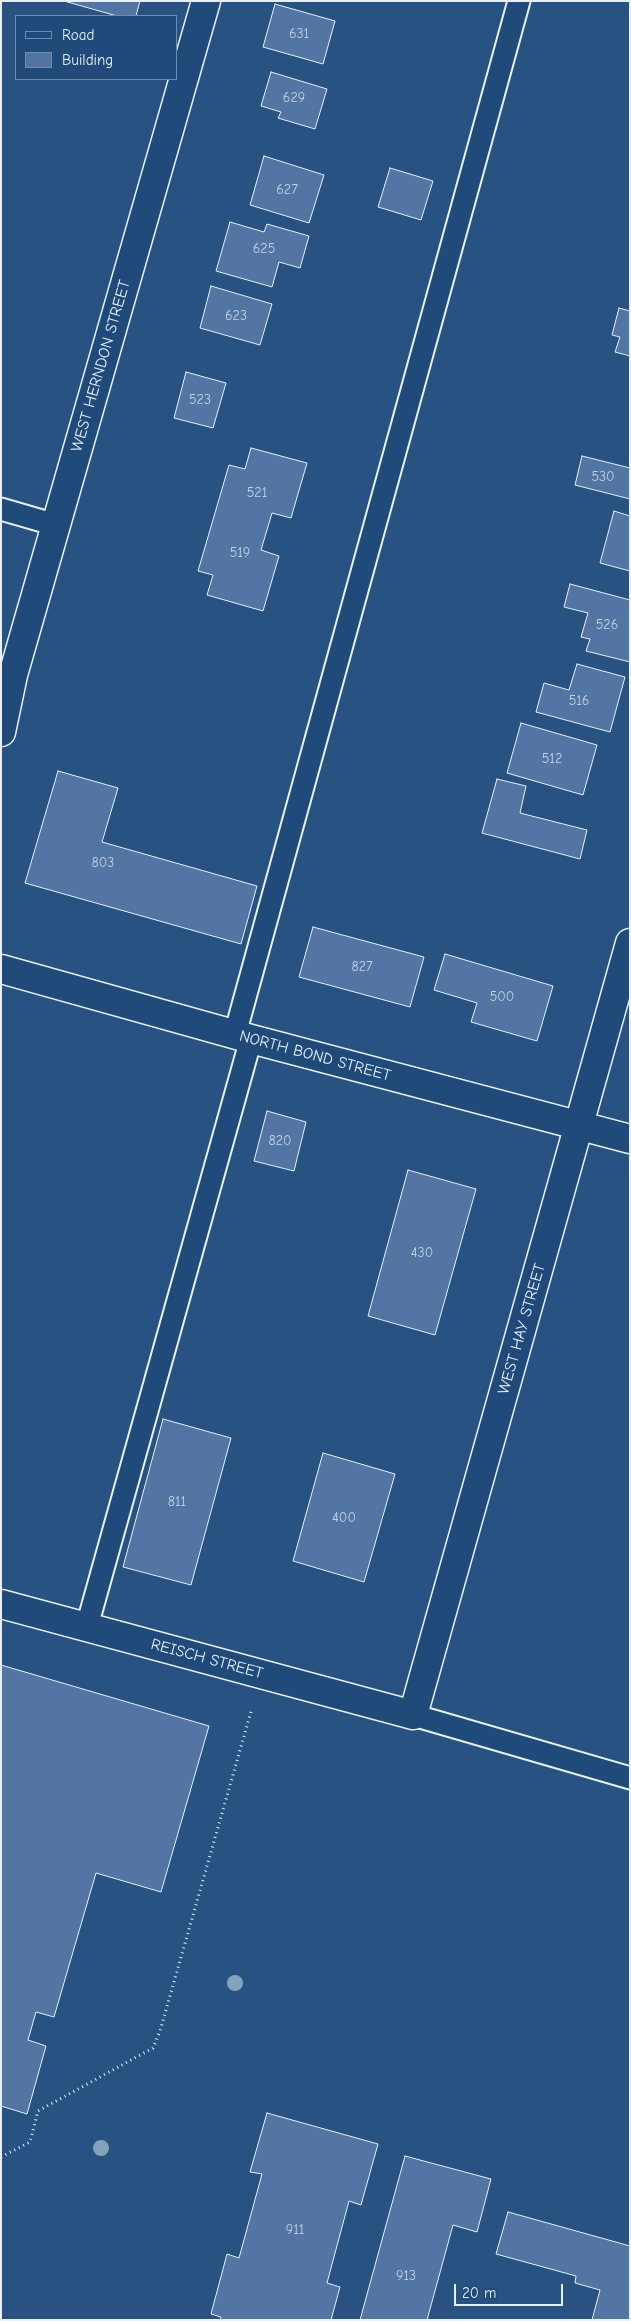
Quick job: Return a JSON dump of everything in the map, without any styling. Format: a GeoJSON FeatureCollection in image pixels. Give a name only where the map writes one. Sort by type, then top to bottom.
{"type":"FeatureCollection","features":[{"type":"Feature","properties":{"kind":"street","name":"WEST HERNDON STREET"},"geometry":{"type":"LineString","coordinates":[[1,732],[13,675],[206,1]]}},
{"type":"Feature","properties":{"kind":"street","name":"WEST HAY STREET"},"geometry":{"type":"LineString","coordinates":[[414,1715],[630,943]]}},
{"type":"Feature","properties":{"kind":"street","name":"NORTH BOND STREET"},"geometry":{"type":"LineString","coordinates":[[1,969],[243,1037],[630,1139]]}},
{"type":"Feature","properties":{"kind":"street","name":"REISCH STREET"},"geometry":{"type":"LineString","coordinates":[[1,1604],[414,1715]]}},
{"type":"Feature","properties":{"kind":"lane"},"geometry":{"type":"LineString","coordinates":[[87,1626],[519,1]]}},
{"type":"Feature","properties":{"kind":"lane"},"geometry":{"type":"LineString","coordinates":[[1,509],[56,525]]}},
{"type":"Feature","properties":{"kind":"lane"},"geometry":{"type":"LineString","coordinates":[[414,1715],[630,1778]]}},
{"type":"Feature","properties":{"kind":"path"},"geometry":{"type":"LineString","coordinates":[[1,2157],[30,2142],[38,2111],[153,2048],[160,2031],[252,1708]]}},
{"type":"Feature","properties":{"kind":"building"},"geometry":{"type":"Polygon","coordinates":[[[64,1],[140,1],[136,15],[113,15],[64,1]]]}},
{"type":"Feature","properties":{"kind":"building"},"geometry":{"type":"Polygon","coordinates":[[[275,4],[335,21],[323,64],[263,47],[275,4]]]}},
{"type":"Feature","properties":{"kind":"building"},"geometry":{"type":"Polygon","coordinates":[[[271,72],[327,89],[315,129],[278,118],[281,112],[261,106],[271,72]]]}},
{"type":"Feature","properties":{"kind":"building"},"geometry":{"type":"Polygon","coordinates":[[[264,156],[324,175],[309,223],[250,205],[264,156]]]}},
{"type":"Feature","properties":{"kind":"building"},"geometry":{"type":"Polygon","coordinates":[[[390,168],[433,181],[421,220],[378,207],[390,168]]]}},
{"type":"Feature","properties":{"kind":"building"},"geometry":{"type":"Polygon","coordinates":[[[230,222],[264,232],[267,224],[309,236],[300,268],[279,262],[272,287],[216,271],[230,222]]]}},
{"type":"Feature","properties":{"kind":"building"},"geometry":{"type":"Polygon","coordinates":[[[211,286],[272,304],[260,345],[200,328],[211,286]]]}},
{"type":"Feature","properties":{"kind":"building"},"geometry":{"type":"Polygon","coordinates":[[[619,308],[630,311],[630,356],[615,352],[620,337],[612,335],[619,308]]]}},
{"type":"Feature","properties":{"kind":"building"},"geometry":{"type":"Polygon","coordinates":[[[186,372],[226,383],[213,428],[174,418],[186,372]]]}},
{"type":"Feature","properties":{"kind":"building"},"geometry":{"type":"Polygon","coordinates":[[[251,448],[307,463],[291,518],[272,513],[261,550],[279,556],[263,611],[207,595],[213,575],[198,571],[229,465],[245,469],[251,448]]]}},
{"type":"Feature","properties":{"kind":"building"},"geometry":{"type":"Polygon","coordinates":[[[582,456],[630,468],[630,499],[575,485],[582,456]]]}},
{"type":"Feature","properties":{"kind":"building"},"geometry":{"type":"Polygon","coordinates":[[[614,511],[630,516],[630,571],[600,563],[614,511]]]}},
{"type":"Feature","properties":{"kind":"building"},"geometry":{"type":"Polygon","coordinates":[[[570,584],[630,600],[630,662],[586,651],[590,639],[581,637],[588,613],[564,607],[570,584]]]}},
{"type":"Feature","properties":{"kind":"building"},"geometry":{"type":"Polygon","coordinates":[[[577,664],[625,677],[610,732],[536,712],[544,683],[569,690],[577,664]]]}},
{"type":"Feature","properties":{"kind":"building"},"geometry":{"type":"Polygon","coordinates":[[[521,723],[597,745],[583,795],[507,773],[521,723]]]}},
{"type":"Feature","properties":{"kind":"building"},"geometry":{"type":"Polygon","coordinates":[[[58,771],[118,788],[102,842],[257,886],[241,944],[25,883],[58,771]]]}},
{"type":"Feature","properties":{"kind":"building"},"geometry":{"type":"Polygon","coordinates":[[[497,779],[526,786],[520,813],[587,830],[580,859],[482,833],[497,779]]]}},
{"type":"Feature","properties":{"kind":"building"},"geometry":{"type":"Polygon","coordinates":[[[313,927],[424,957],[410,1007],[299,977],[313,927]]]}},
{"type":"Feature","properties":{"kind":"building"},"geometry":{"type":"Polygon","coordinates":[[[445,954],[553,986],[537,1041],[471,1022],[477,1003],[434,990],[445,954]]]}},
{"type":"Feature","properties":{"kind":"building"},"geometry":{"type":"Polygon","coordinates":[[[267,1111],[306,1122],[294,1171],[254,1161],[267,1111]]]}},
{"type":"Feature","properties":{"kind":"building"},"geometry":{"type":"Polygon","coordinates":[[[408,1170],[476,1189],[435,1335],[368,1316],[408,1170]]]}},
{"type":"Feature","properties":{"kind":"building"},"geometry":{"type":"Polygon","coordinates":[[[163,1419],[231,1438],[191,1585],[123,1567],[163,1419]]]}},
{"type":"Feature","properties":{"kind":"building"},"geometry":{"type":"Polygon","coordinates":[[[323,1453],[395,1474],[364,1582],[293,1561],[323,1453]]]}},
{"type":"Feature","properties":{"kind":"building"},"geometry":{"type":"Polygon","coordinates":[[[1,1665],[209,1726],[161,1892],[96,1873],[54,2017],[36,2012],[28,2040],[46,2046],[27,2114],[1,2106],[1,1665]]]}},
{"type":"Feature","properties":{"kind":"building"},"geometry":{"type":"Polygon","coordinates":[[[267,2113],[378,2144],[361,2205],[349,2201],[327,2283],[340,2287],[331,2320],[220,2320],[221,2317],[211,2314],[227,2254],[239,2258],[262,2174],[250,2172],[267,2113]]]}},
{"type":"Feature","properties":{"kind":"building"},"geometry":{"type":"Polygon","coordinates":[[[405,2156],[491,2179],[477,2232],[453,2225],[427,2320],[360,2320],[405,2156]]]}},
{"type":"Feature","properties":{"kind":"building"},"geometry":{"type":"Polygon","coordinates":[[[508,2212],[630,2246],[630,2320],[592,2320],[600,2290],[575,2283],[576,2276],[496,2254],[508,2212]]]}}]}
